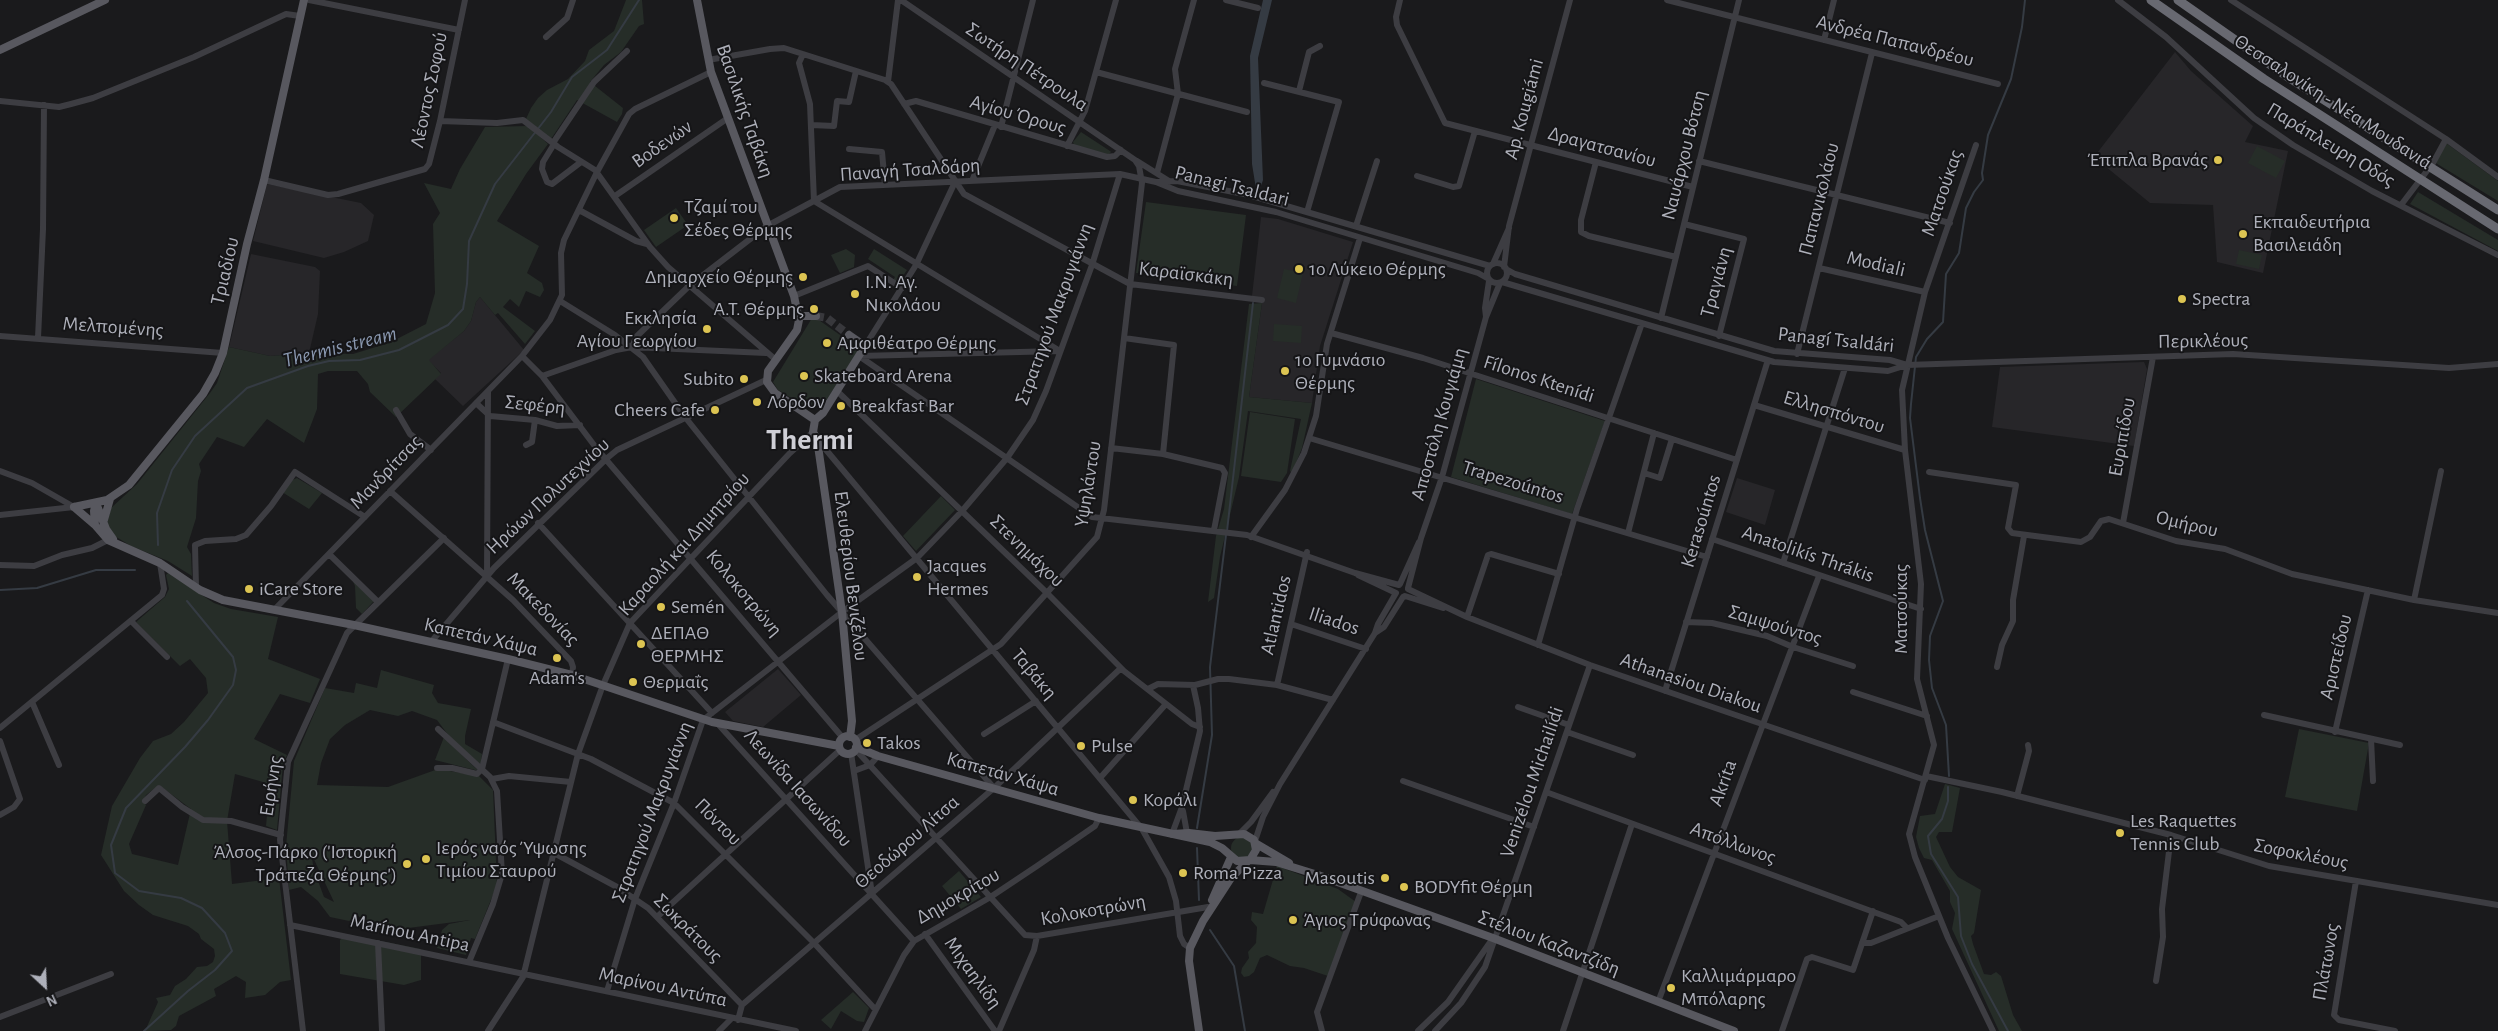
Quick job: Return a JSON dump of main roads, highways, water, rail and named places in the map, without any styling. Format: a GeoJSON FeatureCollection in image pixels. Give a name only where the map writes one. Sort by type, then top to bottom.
{"type":"FeatureCollection","features":[{"type":"Feature","properties":{"kind":"highway","name":"Θεσσαλονίκη - Νέα Μουδανιά"},"geometry":{"type":"LineString","coordinates":[[2151,0],[2264,79],[2498,229]]}},
{"type":"Feature","properties":{"kind":"highway","name":"Θεσσαλονίκη - Νέα Μουδανιά"},"geometry":{"type":"LineString","coordinates":[[2178,0],[2283,74],[2411,157],[2498,210]]}},
{"type":"Feature","properties":{"kind":"main road"},"geometry":{"type":"LineString","coordinates":[[0,50],[105,0]]}},
{"type":"Feature","properties":{"kind":"main road","name":"Τριαδίου"},"geometry":{"type":"LineString","coordinates":[[99,524],[74,507],[110,499],[137,477],[203,394],[215,373],[223,353],[304,0]]}},
{"type":"Feature","properties":{"kind":"main road","name":"Βασιλικής Ταβάκη"},"geometry":{"type":"LineString","coordinates":[[697,0],[711,72],[794,296],[799,316]]}},
{"type":"Feature","properties":{"kind":"main road"},"geometry":{"type":"LineString","coordinates":[[816,316],[799,316],[798,328],[767,373],[766,380],[774,392],[815,420],[823,413],[865,346],[849,335]]}},
{"type":"Feature","properties":{"kind":"main road","name":"Ελευθερίου Βενιζέλου"},"geometry":{"type":"LineString","coordinates":[[815,420],[815,436],[842,612],[842,630],[852,721],[852,744]]}},
{"type":"Feature","properties":{"kind":"main road"},"geometry":{"type":"LineString","coordinates":[[99,524],[110,499]]}},
{"type":"Feature","properties":{"kind":"main road","name":"Καπετάν Χάψα"},"geometry":{"type":"LineString","coordinates":[[96,503],[99,524],[108,540],[160,563],[196,587],[228,602],[354,625],[508,659],[572,675],[718,724],[840,748],[845,754],[852,744],[878,756],[1099,818],[1142,829],[1196,836]]}},
{"type":"Feature","properties":{"kind":"main road","name":"Καπετάν Χάψα"},"geometry":{"type":"LineString","coordinates":[[99,524],[122,547]]}},
{"type":"Feature","properties":{"kind":"main road"},"geometry":{"type":"LineString","coordinates":[[840,748],[852,744]]}},
{"type":"Feature","properties":{"kind":"main road"},"geometry":{"type":"LineString","coordinates":[[1199,1031],[1189,961],[1190,948],[1230,856],[1229,843],[1238,834]]}},
{"type":"Feature","properties":{"kind":"main road"},"geometry":{"type":"LineString","coordinates":[[1196,836],[1248,835],[1255,842],[1256,852],[1231,878],[1203,921]]}},
{"type":"Feature","properties":{"kind":"main road"},"geometry":{"type":"LineString","coordinates":[[1196,836],[1218,846],[1237,861],[1249,860]]}},
{"type":"Feature","properties":{"kind":"main road","name":"Στέλιου Καζαντζίδη"},"geometry":{"type":"LineString","coordinates":[[1255,842],[1296,867]]}},
{"type":"Feature","properties":{"kind":"main road","name":"Στέλιου Καζαντζίδη"},"geometry":{"type":"LineString","coordinates":[[1249,860],[1263,860],[1296,867],[1493,938],[1658,1002],[1715,1028],[1734,1031]]}},
{"type":"Feature","properties":{"kind":"waterway","name":"Thermis stream"},"geometry":{"type":"LineString","coordinates":[[158,545],[157,513],[172,470],[195,436],[247,388],[308,366],[329,361],[360,360],[399,350],[448,325],[463,309],[467,284],[469,241],[495,184],[551,112],[572,77],[607,50],[639,0]]}},
{"type":"Feature","properties":{"kind":"waterway"},"geometry":{"type":"LineString","coordinates":[[1949,776],[1946,725],[1932,688],[1929,660],[1930,636],[1943,601],[1925,530],[1910,418],[1911,404],[1916,357],[1927,339],[1943,322],[1946,274],[1959,253],[1966,208],[1983,180],[1982,173],[1988,135],[2011,79],[2022,27],[2025,0]]}},
{"type":"Feature","properties":{"kind":"waterway"},"geometry":{"type":"LineString","coordinates":[[1227,531],[1253,303]]}},
{"type":"Feature","properties":{"kind":"waterway"},"geometry":{"type":"LineString","coordinates":[[1197,828],[1212,735],[1210,667],[1226,535]]}},
{"type":"Feature","properties":{"kind":"waterway"},"geometry":{"type":"LineString","coordinates":[[0,590],[37,588],[96,570],[135,570]]}},
{"type":"Feature","properties":{"kind":"waterway"},"geometry":{"type":"LineString","coordinates":[[144,1031],[188,991],[215,970],[232,951],[225,933],[202,908],[181,898],[139,891],[115,873],[111,845],[126,808],[185,747],[208,720],[233,685],[236,670],[233,657],[187,601]]}},
{"type":"Feature","properties":{"kind":"waterway"},"geometry":{"type":"LineString","coordinates":[[1948,787],[1948,801],[1942,819],[1928,836],[1931,854],[1958,897],[1961,936],[1972,964],[2008,1031]]}},
{"type":"Feature","properties":{"kind":"waterway"},"geometry":{"type":"LineString","coordinates":[[1197,848],[1199,900]]}},
{"type":"Feature","properties":{"kind":"waterway"},"geometry":{"type":"LineString","coordinates":[[1210,930],[1234,966],[1245,1031]]}},
{"type":"Feature","properties":{"kind":"tunnel"},"geometry":{"type":"LineString","coordinates":[[816,316],[827,318],[849,335]]}},
{"type":"Feature","properties":{"kind":"place","name":"Έπιπλα Βρανάς"},"geometry":{"type":"Point","coordinates":[2218,160]}},
{"type":"Feature","properties":{"kind":"place","name":"Τζαμί του Σέδες Θέρμης"},"geometry":{"type":"Point","coordinates":[674,218]}},
{"type":"Feature","properties":{"kind":"place","name":"Εκπαιδευτήρια Βασιλειάδη"},"geometry":{"type":"Point","coordinates":[2243,234]}},
{"type":"Feature","properties":{"kind":"place","name":"1ο Λύκειο Θέρμης"},"geometry":{"type":"Point","coordinates":[1299,269]}},
{"type":"Feature","properties":{"kind":"place","name":"Δημαρχείο Θέρμης"},"geometry":{"type":"Point","coordinates":[803,277]}},
{"type":"Feature","properties":{"kind":"place","name":"Ι.Ν. Αγ. Νικολάου"},"geometry":{"type":"Point","coordinates":[855,294]}},
{"type":"Feature","properties":{"kind":"place","name":"Spectra"},"geometry":{"type":"Point","coordinates":[2182,299]}},
{"type":"Feature","properties":{"kind":"place","name":"Α.Τ. Θέρμης"},"geometry":{"type":"Point","coordinates":[814,309]}},
{"type":"Feature","properties":{"kind":"place","name":"Εκκλησία Αγίου Γεωργίου"},"geometry":{"type":"Point","coordinates":[707,329]}},
{"type":"Feature","properties":{"kind":"place","name":"Αμφιθέατρο Θέρμης"},"geometry":{"type":"Point","coordinates":[827,343]}},
{"type":"Feature","properties":{"kind":"place","name":"1ο Γυμνάσιο Θέρμης"},"geometry":{"type":"Point","coordinates":[1285,371]}},
{"type":"Feature","properties":{"kind":"place","name":"Skateboard Arena"},"geometry":{"type":"Point","coordinates":[804,376]}},
{"type":"Feature","properties":{"kind":"place","name":"Subito"},"geometry":{"type":"Point","coordinates":[744,379]}},
{"type":"Feature","properties":{"kind":"place","name":"Λόρδον"},"geometry":{"type":"Point","coordinates":[757,402]}},
{"type":"Feature","properties":{"kind":"place","name":"Breakfast Bar"},"geometry":{"type":"Point","coordinates":[841,406]}},
{"type":"Feature","properties":{"kind":"place","name":"Cheers Cafe"},"geometry":{"type":"Point","coordinates":[715,410]}},
{"type":"Feature","properties":{"kind":"place","name":"Jacques Hermes"},"geometry":{"type":"Point","coordinates":[917,577]}},
{"type":"Feature","properties":{"kind":"place","name":"iCare Store"},"geometry":{"type":"Point","coordinates":[249,589]}},
{"type":"Feature","properties":{"kind":"place","name":"Semén"},"geometry":{"type":"Point","coordinates":[661,607]}},
{"type":"Feature","properties":{"kind":"place","name":"ΔΕΠΑΘ ΘΕΡΜΗΣ"},"geometry":{"type":"Point","coordinates":[641,644]}},
{"type":"Feature","properties":{"kind":"place","name":"Adam's"},"geometry":{"type":"Point","coordinates":[557,658]}},
{"type":"Feature","properties":{"kind":"place","name":"Θερμαΐς"},"geometry":{"type":"Point","coordinates":[633,682]}},
{"type":"Feature","properties":{"kind":"place","name":"Takos"},"geometry":{"type":"Point","coordinates":[867,743]}},
{"type":"Feature","properties":{"kind":"place","name":"Pulse"},"geometry":{"type":"Point","coordinates":[1081,746]}},
{"type":"Feature","properties":{"kind":"place","name":"Κοράλι"},"geometry":{"type":"Point","coordinates":[1133,800]}},
{"type":"Feature","properties":{"kind":"place","name":"Les Raquettes Tennis Club"},"geometry":{"type":"Point","coordinates":[2120,833]}},
{"type":"Feature","properties":{"kind":"place","name":"Ιερός ναός Ύψωσης Τιμίου Σταυρού"},"geometry":{"type":"Point","coordinates":[426,859]}},
{"type":"Feature","properties":{"kind":"place","name":"Άλσος-Πάρκο ('Ιστορική Τράπεζα Θέρμης')"},"geometry":{"type":"Point","coordinates":[407,864]}},
{"type":"Feature","properties":{"kind":"place","name":"Roma Pizza"},"geometry":{"type":"Point","coordinates":[1183,873]}},
{"type":"Feature","properties":{"kind":"place","name":"Masoutis"},"geometry":{"type":"Point","coordinates":[1385,878]}},
{"type":"Feature","properties":{"kind":"place","name":"BODYfit Θέρμη"},"geometry":{"type":"Point","coordinates":[1404,887]}},
{"type":"Feature","properties":{"kind":"place","name":"Άγιος Τρύφωνας"},"geometry":{"type":"Point","coordinates":[1293,920]}},
{"type":"Feature","properties":{"kind":"place","name":"Καλλιμάρμαρο Μπόλαρης"},"geometry":{"type":"Point","coordinates":[1671,988]}},
{"type":"Feature","properties":{"kind":"district","name":"Thermi"},"geometry":{"type":"Point","coordinates":[810,440]}}]}
